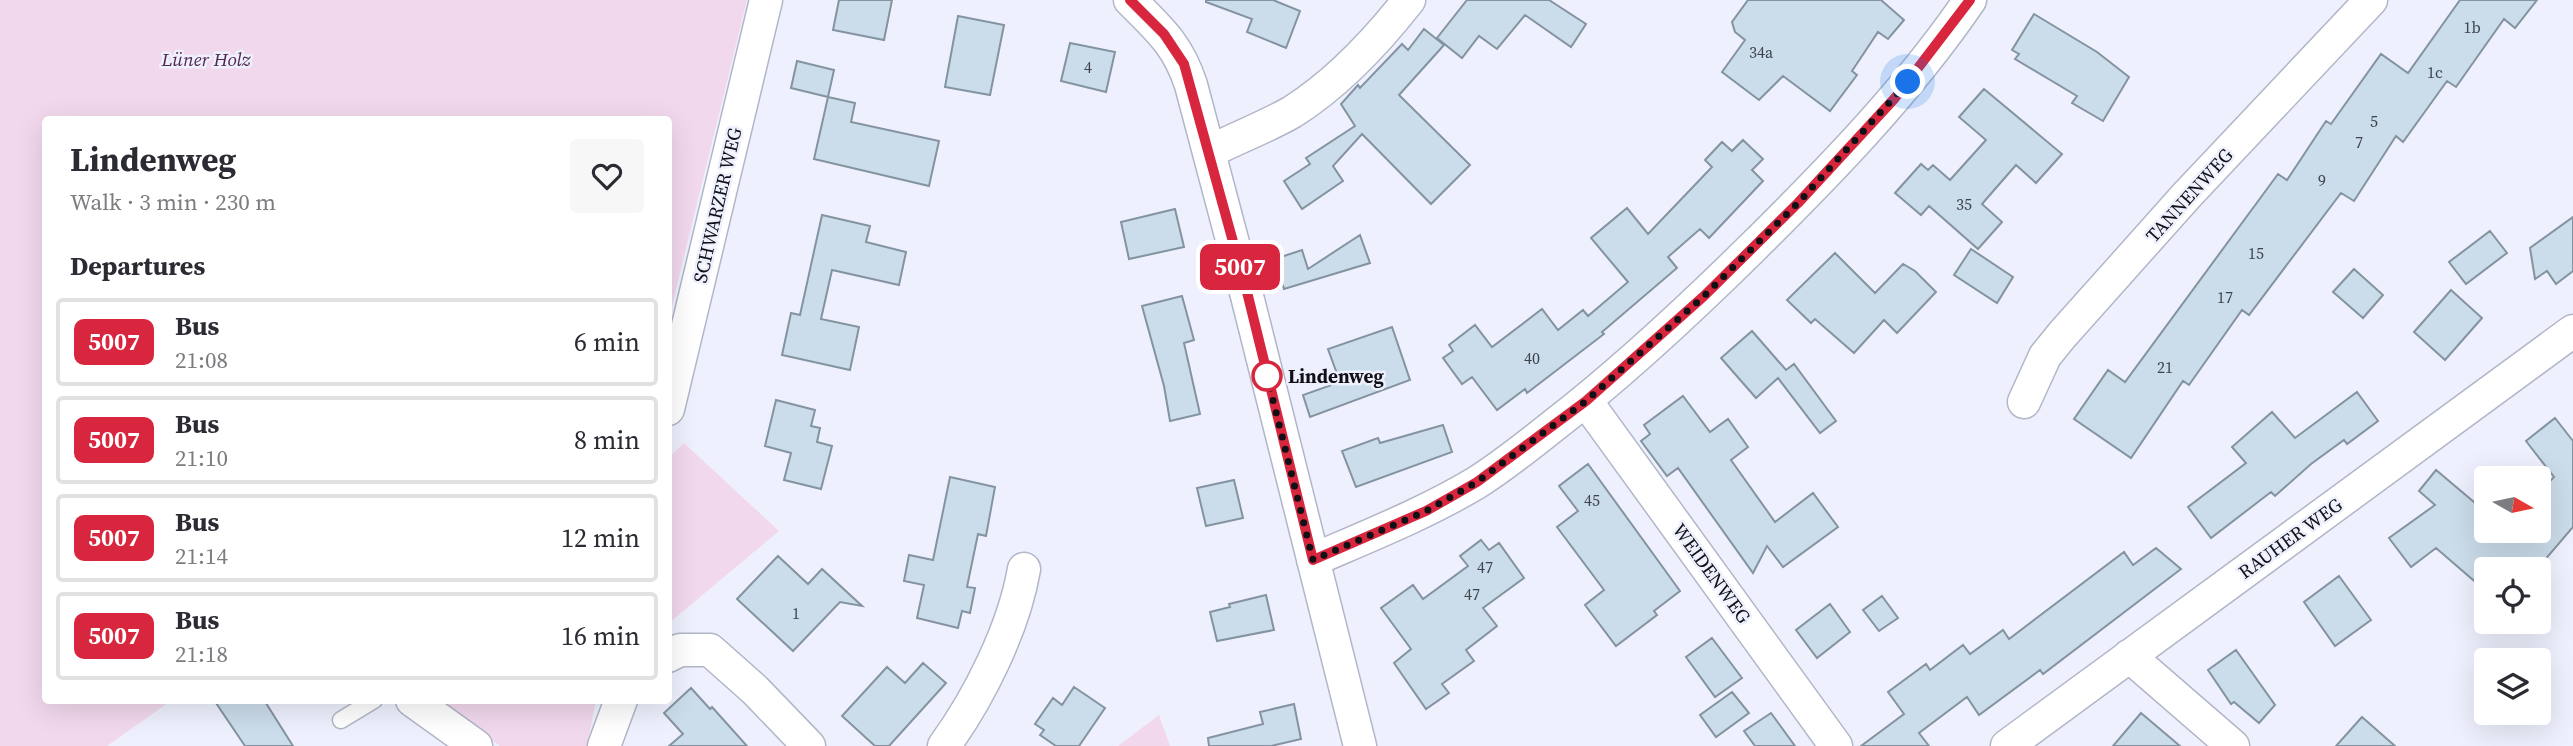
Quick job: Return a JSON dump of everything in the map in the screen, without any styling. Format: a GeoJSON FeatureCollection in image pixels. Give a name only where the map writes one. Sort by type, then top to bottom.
{"type":"FeatureCollection","features":[{"type":"Feature","properties":{"kind":"street","name":"SCHWARZER WEG"},"geometry":{"type":"LineString","coordinates":[[672,392],[766,0]]}},
{"type":"Feature","properties":{"kind":"street"},"geometry":{"type":"LineString","coordinates":[[1130,0],[1164,34],[1184,64],[1248,296],[1360,746]]}},
{"type":"Feature","properties":{"kind":"street"},"geometry":{"type":"LineString","coordinates":[[1209,152],[1292,111],[1339,75],[1377,39],[1409,0]]}},
{"type":"Feature","properties":{"kind":"street"},"geometry":{"type":"LineString","coordinates":[[1313,560],[1426,511],[1477,482],[1586,401],[1704,296],[1798,203],[1895,98],[1970,0]]}},
{"type":"Feature","properties":{"kind":"street","name":"TANNENWEG"},"geometry":{"type":"LineString","coordinates":[[2024,402],[2045,356],[2187,195],[2371,0]]}},
{"type":"Feature","properties":{"kind":"street","name":"RAUHER WEG"},"geometry":{"type":"LineString","coordinates":[[2007,746],[2573,331]]}},
{"type":"Feature","properties":{"kind":"street","name":"WEIDENWEG"},"geometry":{"type":"LineString","coordinates":[[1586,401],[1836,746]]}},
{"type":"Feature","properties":{"kind":"street"},"geometry":{"type":"LineString","coordinates":[[944,746],[971,708],[1003,639],[1024,569]]}},
{"type":"Feature","properties":{"kind":"street"},"geometry":{"type":"LineString","coordinates":[[672,654],[680,650],[710,650],[755,690],[809,746]]}},
{"type":"Feature","properties":{"kind":"street"},"geometry":{"type":"LineString","coordinates":[[2129,656],[2233,746]]}},
{"type":"Feature","properties":{"kind":"street"},"geometry":{"type":"LineString","coordinates":[[418,704],[476,746]]}},
{"type":"Feature","properties":{"kind":"street"},"geometry":{"type":"LineString","coordinates":[[604,746],[620,704]]}},
{"type":"Feature","properties":{"kind":"lane"},"geometry":{"type":"LineString","coordinates":[[341,720],[367,704]]}},
{"type":"Feature","properties":{"kind":"green space","name":"Lüner Holz"},"geometry":{"type":"Polygon","coordinates":[[[0,0],[747,0],[672,306],[672,116],[42,116],[42,704],[166,704],[107,746],[0,746],[0,0]]]}},
{"type":"Feature","properties":{"kind":"green space"},"geometry":{"type":"Polygon","coordinates":[[[684,443],[779,531],[672,620],[672,454],[684,443]]]}},
{"type":"Feature","properties":{"kind":"green space"},"geometry":{"type":"Polygon","coordinates":[[[439,704],[595,704],[587,746],[500,746],[439,704]]]}},
{"type":"Feature","properties":{"kind":"green space"},"geometry":{"type":"Polygon","coordinates":[[[1159,715],[1170,746],[1118,746],[1159,715]]]}},
{"type":"Feature","properties":{"kind":"building"},"geometry":{"type":"Polygon","coordinates":[[[839,0],[892,0],[884,40],[833,30],[839,0]]]}},
{"type":"Feature","properties":{"kind":"building"},"geometry":{"type":"Polygon","coordinates":[[[1206,0],[1273,0],[1300,11],[1286,48],[1247,32],[1252,19],[1206,0]]]}},
{"type":"Feature","properties":{"kind":"building"},"geometry":{"type":"Polygon","coordinates":[[[1467,0],[1549,0],[1586,24],[1571,47],[1525,15],[1497,49],[1479,36],[1462,58],[1437,38],[1467,0]]]}},
{"type":"Feature","properties":{"kind":"building"},"geometry":{"type":"Polygon","coordinates":[[[1748,0],[1881,0],[1904,20],[1888,39],[1878,32],[1852,71],[1857,75],[1830,111],[1783,76],[1759,100],[1722,72],[1745,40],[1735,32],[1732,22],[1748,0]]]}},
{"type":"Feature","properties":{"kind":"building"},"geometry":{"type":"Polygon","coordinates":[[[2460,0],[2537,0],[2515,28],[2504,19],[2456,87],[2447,81],[2403,142],[2396,136],[2354,201],[2341,193],[2249,315],[2242,310],[2189,385],[2183,381],[2131,458],[2074,419],[2108,370],[2125,382],[2278,174],[2287,180],[2326,121],[2331,124],[2381,54],[2408,73],[2460,0]]]}},
{"type":"Feature","properties":{"kind":"building"},"geometry":{"type":"Polygon","coordinates":[[[2034,14],[2097,52],[2129,77],[2103,121],[2072,103],[2077,96],[2015,59],[2019,54],[2012,50],[2034,14]]]}},
{"type":"Feature","properties":{"kind":"building"},"geometry":{"type":"Polygon","coordinates":[[[958,16],[1004,25],[990,95],[945,87],[958,16]]]}},
{"type":"Feature","properties":{"kind":"building"},"geometry":{"type":"Polygon","coordinates":[[[1424,29],[1444,45],[1399,95],[1470,165],[1431,204],[1362,134],[1333,166],[1343,181],[1302,209],[1284,181],[1310,164],[1306,158],[1355,126],[1341,104],[1402,44],[1408,50],[1424,29]]]}},
{"type":"Feature","properties":{"kind":"building"},"geometry":{"type":"Polygon","coordinates":[[[1070,43],[1115,52],[1106,92],[1061,81],[1070,43]]]}},
{"type":"Feature","properties":{"kind":"building"},"geometry":{"type":"Polygon","coordinates":[[[797,61],[834,70],[828,97],[791,88],[797,61]]]}},
{"type":"Feature","properties":{"kind":"building"},"geometry":{"type":"Polygon","coordinates":[[[1984,89],[2062,154],[2036,183],[2016,165],[1982,204],[2002,222],[1978,249],[1929,206],[1921,215],[1895,193],[1921,164],[1928,170],[1933,165],[1950,180],[1986,140],[1959,117],[1984,89]]]}},
{"type":"Feature","properties":{"kind":"building"},"geometry":{"type":"Polygon","coordinates":[[[828,97],[855,103],[851,122],[939,141],[929,186],[814,159],[828,97]]]}},
{"type":"Feature","properties":{"kind":"building"},"geometry":{"type":"Polygon","coordinates":[[[1743,140],[1763,159],[1752,170],[1763,181],[1709,238],[1700,229],[1668,257],[1677,268],[1602,332],[1604,334],[1527,393],[1525,389],[1497,410],[1472,377],[1462,384],[1443,358],[1453,351],[1449,345],[1475,325],[1492,347],[1542,309],[1558,330],[1583,310],[1588,316],[1628,282],[1591,238],[1627,208],[1648,234],[1712,167],[1705,160],[1722,142],[1732,151],[1743,140]]]}},
{"type":"Feature","properties":{"kind":"building"},"geometry":{"type":"Polygon","coordinates":[[[1175,209],[1184,247],[1129,259],[1121,222],[1175,209]]]}},
{"type":"Feature","properties":{"kind":"building"},"geometry":{"type":"Polygon","coordinates":[[[822,215],[870,226],[866,242],[906,252],[899,285],[832,270],[821,319],[859,327],[850,370],[782,355],[791,313],[800,315],[822,215]]]}},
{"type":"Feature","properties":{"kind":"building"},"geometry":{"type":"Polygon","coordinates":[[[2573,217],[2573,271],[2556,284],[2547,271],[2535,279],[2530,248],[2573,217]]]}},
{"type":"Feature","properties":{"kind":"building"},"geometry":{"type":"Polygon","coordinates":[[[2490,231],[2507,253],[2466,284],[2449,262],[2490,231]]]}},
{"type":"Feature","properties":{"kind":"building"},"geometry":{"type":"Polygon","coordinates":[[[1360,235],[1370,263],[1284,289],[1275,259],[1302,250],[1308,269],[1360,235]]]}},
{"type":"Feature","properties":{"kind":"building"},"geometry":{"type":"Polygon","coordinates":[[[1971,249],[2013,277],[1997,303],[1954,275],[1971,249]]]}},
{"type":"Feature","properties":{"kind":"building"},"geometry":{"type":"Polygon","coordinates":[[[1835,253],[1875,293],[1903,264],[1915,271],[1936,292],[1897,333],[1884,320],[1854,353],[1815,319],[1811,323],[1787,300],[1835,253]]]}},
{"type":"Feature","properties":{"kind":"building"},"geometry":{"type":"Polygon","coordinates":[[[2354,269],[2383,295],[2363,318],[2333,292],[2354,269]]]}},
{"type":"Feature","properties":{"kind":"building"},"geometry":{"type":"Polygon","coordinates":[[[2451,290],[2482,318],[2445,360],[2414,332],[2451,290]]]}},
{"type":"Feature","properties":{"kind":"building"},"geometry":{"type":"Polygon","coordinates":[[[1182,296],[1194,340],[1184,343],[1200,414],[1170,421],[1164,386],[1142,306],[1182,296]]]}},
{"type":"Feature","properties":{"kind":"building"},"geometry":{"type":"Polygon","coordinates":[[[1392,327],[1410,380],[1310,417],[1303,395],[1340,382],[1328,349],[1392,327]]]}},
{"type":"Feature","properties":{"kind":"building"},"geometry":{"type":"Polygon","coordinates":[[[1752,331],[1786,370],[1794,364],[1836,421],[1820,433],[1778,378],[1756,398],[1721,358],[1752,331]]]}},
{"type":"Feature","properties":{"kind":"building"},"geometry":{"type":"Polygon","coordinates":[[[2357,392],[2378,421],[2347,444],[2344,440],[2311,464],[2275,496],[2271,492],[2211,538],[2188,507],[2246,463],[2232,447],[2272,412],[2295,438],[2357,392]]]}},
{"type":"Feature","properties":{"kind":"building"},"geometry":{"type":"Polygon","coordinates":[[[1683,396],[1710,432],[1728,419],[1748,447],[1731,460],[1775,522],[1813,493],[1838,527],[1783,567],[1767,546],[1753,573],[1678,468],[1667,476],[1641,441],[1650,434],[1644,425],[1683,396]]]}},
{"type":"Feature","properties":{"kind":"building"},"geometry":{"type":"Polygon","coordinates":[[[776,400],[815,410],[811,426],[820,428],[817,442],[832,446],[821,489],[784,480],[791,453],[765,446],[776,400]]]}},
{"type":"Feature","properties":{"kind":"building"},"geometry":{"type":"Polygon","coordinates":[[[2555,418],[2573,441],[2573,527],[2547,557],[2474,557],[2474,581],[2436,548],[2411,567],[2389,538],[2435,505],[2419,491],[2436,470],[2474,502],[2474,543],[2552,542],[2552,466],[2545,466],[2526,441],[2555,418]]]}},
{"type":"Feature","properties":{"kind":"building"},"geometry":{"type":"Polygon","coordinates":[[[1443,425],[1452,452],[1356,487],[1342,451],[1378,438],[1380,443],[1443,425]]]}},
{"type":"Feature","properties":{"kind":"building"},"geometry":{"type":"Polygon","coordinates":[[[1588,464],[1680,591],[1654,611],[1657,615],[1616,646],[1585,605],[1604,590],[1557,527],[1578,511],[1559,486],[1588,464]]]}},
{"type":"Feature","properties":{"kind":"building"},"geometry":{"type":"Polygon","coordinates":[[[950,477],[995,487],[986,536],[978,534],[967,587],[975,588],[970,613],[962,611],[958,628],[917,618],[924,585],[904,581],[909,555],[933,560],[950,477]]]}},
{"type":"Feature","properties":{"kind":"building"},"geometry":{"type":"Polygon","coordinates":[[[1234,480],[1243,518],[1206,526],[1197,488],[1234,480]]]}},
{"type":"Feature","properties":{"kind":"building"},"geometry":{"type":"Polygon","coordinates":[[[1481,540],[1489,550],[1499,543],[1524,578],[1483,608],[1497,626],[1466,650],[1474,661],[1442,684],[1449,693],[1426,709],[1394,663],[1411,649],[1381,608],[1413,585],[1423,599],[1468,566],[1460,556],[1481,540]]]}},
{"type":"Feature","properties":{"kind":"building"},"geometry":{"type":"Polygon","coordinates":[[[2156,548],[2181,569],[2043,674],[2040,670],[1979,715],[1967,697],[1919,733],[1929,746],[1861,746],[1904,714],[1888,692],[1926,664],[1930,670],[1963,645],[1970,654],[2003,630],[2009,639],[2124,552],[2133,565],[2156,548]]]}},
{"type":"Feature","properties":{"kind":"building"},"geometry":{"type":"Polygon","coordinates":[[[778,556],[808,584],[822,569],[862,606],[840,602],[793,651],[737,599],[778,556]]]}},
{"type":"Feature","properties":{"kind":"building"},"geometry":{"type":"Polygon","coordinates":[[[2339,576],[2371,620],[2335,646],[2304,602],[2339,576]]]}},
{"type":"Feature","properties":{"kind":"building"},"geometry":{"type":"Polygon","coordinates":[[[1266,595],[1274,630],[1217,641],[1210,612],[1230,607],[1229,604],[1266,595]]]}},
{"type":"Feature","properties":{"kind":"building"},"geometry":{"type":"Polygon","coordinates":[[[1882,596],[1898,618],[1879,631],[1863,610],[1882,596]]]}},
{"type":"Feature","properties":{"kind":"building"},"geometry":{"type":"Polygon","coordinates":[[[1830,604],[1850,632],[1817,658],[1796,630],[1830,604]]]}},
{"type":"Feature","properties":{"kind":"building"},"geometry":{"type":"Polygon","coordinates":[[[1712,638],[1742,678],[1715,697],[1686,657],[1712,638]]]}},
{"type":"Feature","properties":{"kind":"building"},"geometry":{"type":"Polygon","coordinates":[[[2236,650],[2275,705],[2259,723],[2234,702],[2231,704],[2208,670],[2236,650]]]}},
{"type":"Feature","properties":{"kind":"building"},"geometry":{"type":"Polygon","coordinates":[[[923,663],[946,683],[889,746],[875,746],[842,716],[887,667],[905,683],[923,663]]]}},
{"type":"Feature","properties":{"kind":"building"},"geometry":{"type":"Polygon","coordinates":[[[1074,687],[1105,708],[1079,746],[1056,746],[1040,735],[1044,730],[1035,724],[1053,698],[1062,705],[1074,687]]]}},
{"type":"Feature","properties":{"kind":"building"},"geometry":{"type":"Polygon","coordinates":[[[691,688],[747,746],[669,746],[683,734],[664,713],[691,688]]]}},
{"type":"Feature","properties":{"kind":"building"},"geometry":{"type":"Polygon","coordinates":[[[1732,692],[1749,713],[1716,737],[1700,715],[1732,692]]]}},
{"type":"Feature","properties":{"kind":"building"},"geometry":{"type":"Polygon","coordinates":[[[217,704],[267,704],[293,746],[245,746],[217,704]]]}},
{"type":"Feature","properties":{"kind":"building"},"geometry":{"type":"Polygon","coordinates":[[[1294,704],[1301,739],[1271,746],[1209,746],[1208,738],[1263,724],[1260,712],[1294,704]]]}},
{"type":"Feature","properties":{"kind":"building"},"geometry":{"type":"Polygon","coordinates":[[[1771,713],[1795,746],[1755,746],[1744,731],[1771,713]]]}},
{"type":"Feature","properties":{"kind":"building"},"geometry":{"type":"Polygon","coordinates":[[[2141,713],[2180,746],[2113,746],[2141,713]]]}},
{"type":"Feature","properties":{"kind":"building"},"geometry":{"type":"Polygon","coordinates":[[[2362,717],[2395,746],[2336,746],[2362,717]]]}},
{"type":"Feature","properties":{"kind":"bus line","name":"5007"},"geometry":{"type":"LineString","coordinates":[[1130,0],[1175,47],[1184,64],[1248,296],[1313,560],[1426,511],[1477,482],[1586,401],[1704,296],[1798,203],[1895,98],[1970,0]]}},
{"type":"Feature","properties":{"kind":"place","name":"Lindenweg"},"geometry":{"type":"Point","coordinates":[1267,376]}},
{"type":"Feature","properties":{"kind":"route"},"geometry":{"type":"LineString","coordinates":[[1267,376],[1313,560],[1426,511],[1477,482],[1586,401],[1704,296],[1798,203],[1908,82]]}}]}
